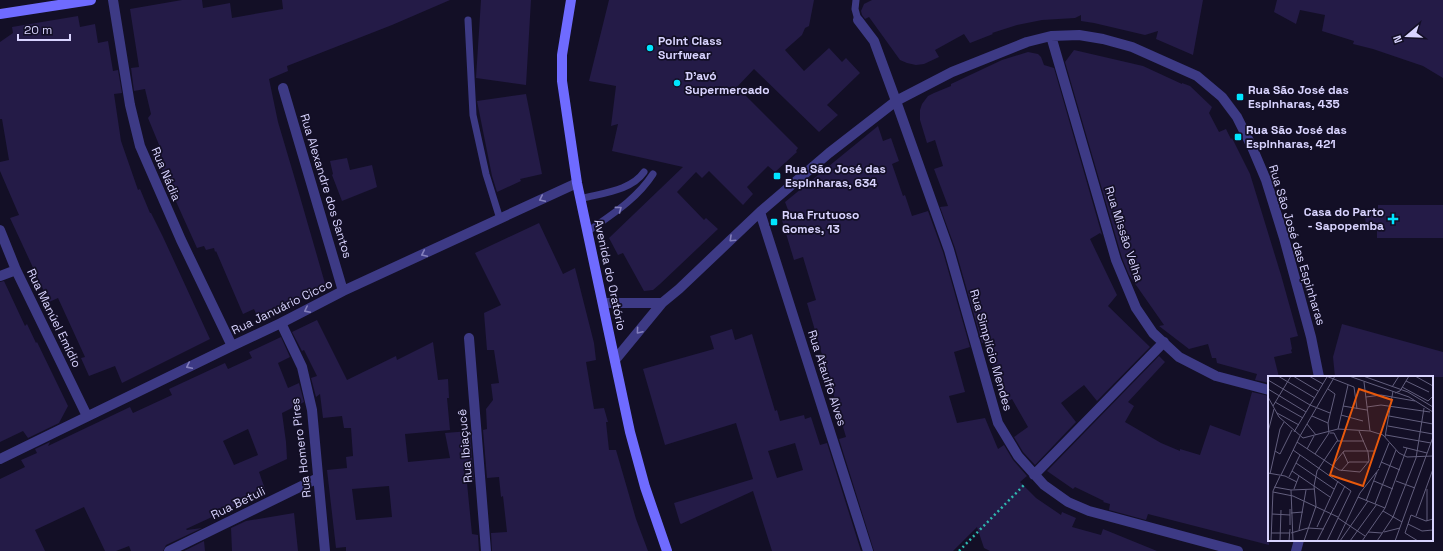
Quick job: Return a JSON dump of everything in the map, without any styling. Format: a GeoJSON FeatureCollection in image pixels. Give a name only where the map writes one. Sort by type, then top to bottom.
{"type":"FeatureCollection","features":[{"type":"Feature","properties":{"kind":"main road"},"geometry":{"type":"LineString","coordinates":[[0,14],[91,0]]}},
{"type":"Feature","properties":{"kind":"main road","name":"Avenida do Oratório"},"geometry":{"type":"LineString","coordinates":[[571,0],[562,55],[562,81],[577,183],[630,432],[645,487],[667,551]]}},
{"type":"Feature","properties":{"kind":"street","name":"Rua Nádia"},"geometry":{"type":"LineString","coordinates":[[113,0],[130,105],[140,146],[181,240],[232,346]]}},
{"type":"Feature","properties":{"kind":"street","name":"Rua Simplício Mendes"},"geometry":{"type":"LineString","coordinates":[[858,20],[874,41],[948,250],[998,423],[1018,456],[1044,485],[1068,502],[1089,511],[1238,551]]}},
{"type":"Feature","properties":{"kind":"street","name":"Rua São José das Espinharas"},"geometry":{"type":"LineString","coordinates":[[615,360],[662,303],[679,289],[760,212],[829,153],[896,101],[952,72],[1027,42],[1051,36],[1079,36],[1103,38],[1132,47],[1197,76],[1222,97],[1237,117],[1266,180],[1312,337],[1319,376]]}},
{"type":"Feature","properties":{"kind":"street","name":"Rua Missão Velha"},"geometry":{"type":"LineString","coordinates":[[1051,36],[1116,260],[1136,308],[1153,333],[1179,357],[1216,376],[1268,390]]}},
{"type":"Feature","properties":{"kind":"street","name":"Rua Alexandre dos Santos"},"geometry":{"type":"LineString","coordinates":[[283,88],[343,291]]}},
{"type":"Feature","properties":{"kind":"street","name":"Rua Januário Cicco"},"geometry":{"type":"LineString","coordinates":[[0,459],[281,323],[343,291],[577,183]]}},
{"type":"Feature","properties":{"kind":"street","name":"Rua Ataulfo Alves"},"geometry":{"type":"LineString","coordinates":[[760,212],[868,551]]}},
{"type":"Feature","properties":{"kind":"street","name":"Rua Manúel Emídio"},"geometry":{"type":"LineString","coordinates":[[0,230],[16,270],[87,416]]}},
{"type":"Feature","properties":{"kind":"street"},"geometry":{"type":"LineString","coordinates":[[0,276],[16,270]]}},
{"type":"Feature","properties":{"kind":"street"},"geometry":{"type":"LineString","coordinates":[[603,303],[662,303]]}},
{"type":"Feature","properties":{"kind":"street","name":"Rua Homero Pires"},"geometry":{"type":"LineString","coordinates":[[281,323],[302,367],[312,410],[325,551]]}},
{"type":"Feature","properties":{"kind":"street","name":"Rua Ibiaçucê"},"geometry":{"type":"LineString","coordinates":[[469,338],[486,551]]}},
{"type":"Feature","properties":{"kind":"street"},"geometry":{"type":"LineString","coordinates":[[1034,475],[1164,342]]}},
{"type":"Feature","properties":{"kind":"street","name":"Rua Betuli"},"geometry":{"type":"LineString","coordinates":[[169,551],[318,478]]}},
{"type":"Feature","properties":{"kind":"street"},"geometry":{"type":"LineString","coordinates":[[1296,551],[1299,541]]}},
{"type":"Feature","properties":{"kind":"lane"},"geometry":{"type":"LineString","coordinates":[[856,0],[855,9],[858,20]]}},
{"type":"Feature","properties":{"kind":"lane"},"geometry":{"type":"LineString","coordinates":[[468,20],[473,115],[486,174],[500,219]]}},
{"type":"Feature","properties":{"kind":"lane"},"geometry":{"type":"LineString","coordinates":[[580,199],[628,186],[640,179],[644,172]]}},
{"type":"Feature","properties":{"kind":"lane"},"geometry":{"type":"LineString","coordinates":[[587,232],[622,207],[638,193],[646,185],[653,174]]}},
{"type":"Feature","properties":{"kind":"path"},"geometry":{"type":"LineString","coordinates":[[959,551],[1034,475]]}},
{"type":"Feature","properties":{"kind":"building"},"geometry":{"type":"Polygon","coordinates":[[[182,0],[202,0],[203,8],[230,3],[232,18],[283,9],[282,0],[450,0],[392,25],[287,66],[288,71],[269,79],[278,122],[326,287],[258,318],[254,309],[243,314],[214,248],[206,250],[204,246],[197,248],[155,155],[162,152],[148,118],[151,114],[145,89],[134,91],[131,68],[139,67],[130,9],[182,0]]]}},
{"type":"Feature","properties":{"kind":"building"},"geometry":{"type":"Polygon","coordinates":[[[481,0],[531,0],[526,85],[476,78],[481,0]]]}},
{"type":"Feature","properties":{"kind":"building"},"geometry":{"type":"Polygon","coordinates":[[[609,0],[814,0],[809,26],[805,28],[802,35],[785,50],[804,71],[829,48],[842,62],[846,58],[860,73],[827,105],[838,115],[819,132],[754,69],[737,87],[798,148],[796,151],[797,152],[775,172],[768,166],[747,187],[753,194],[743,205],[709,171],[702,178],[696,172],[677,192],[704,220],[706,218],[718,229],[653,290],[644,291],[623,253],[618,255],[609,238],[683,167],[612,151],[618,124],[611,126],[616,86],[589,81],[609,0]]]}},
{"type":"Feature","properties":{"kind":"building"},"geometry":{"type":"Polygon","coordinates":[[[872,0],[1203,0],[1193,55],[1156,39],[1158,31],[1145,35],[1081,21],[1081,15],[1075,18],[1042,20],[1017,25],[992,33],[993,34],[970,43],[964,34],[935,50],[939,57],[924,64],[916,65],[900,60],[869,17],[865,19],[862,15],[861,11],[864,4],[872,0]]]}},
{"type":"Feature","properties":{"kind":"building"},"geometry":{"type":"Polygon","coordinates":[[[1277,0],[1443,0],[1443,78],[1423,66],[1373,49],[1353,44],[1354,41],[1322,31],[1325,15],[1300,10],[1296,24],[1274,12],[1277,0]]]}},
{"type":"Feature","properties":{"kind":"building"},"geometry":{"type":"Polygon","coordinates":[[[78,16],[80,27],[95,24],[98,43],[108,41],[113,71],[118,70],[122,93],[114,94],[121,141],[138,190],[140,189],[210,339],[122,383],[115,366],[89,376],[81,358],[85,357],[58,298],[49,302],[10,218],[19,215],[0,171],[0,162],[9,160],[2,119],[0,119],[0,42],[13,33],[12,27],[78,16]]]}},
{"type":"Feature","properties":{"kind":"building"},"geometry":{"type":"Polygon","coordinates":[[[1074,50],[1143,66],[1182,84],[1190,86],[1212,107],[1209,113],[1219,132],[1226,129],[1250,174],[1298,336],[1290,338],[1292,353],[1274,357],[1279,376],[1268,376],[1268,383],[1255,380],[1257,374],[1217,363],[1216,358],[1212,358],[1208,344],[1189,349],[1159,326],[1164,325],[1129,275],[1122,258],[1065,62],[1074,50]]]}},
{"type":"Feature","properties":{"kind":"building"},"geometry":{"type":"Polygon","coordinates":[[[1028,52],[1038,54],[1044,65],[1054,68],[1102,235],[1100,233],[1090,239],[1117,295],[1108,306],[1150,347],[1097,401],[1084,385],[1061,403],[1076,422],[1035,465],[1023,452],[1014,437],[1028,427],[1012,399],[1005,403],[985,342],[982,343],[955,248],[940,207],[948,206],[934,169],[943,166],[935,140],[927,143],[920,120],[920,110],[922,104],[928,96],[1002,60],[1028,52]]]}},
{"type":"Feature","properties":{"kind":"building"},"geometry":{"type":"Polygon","coordinates":[[[526,94],[542,174],[520,179],[521,181],[497,192],[492,176],[477,101],[526,94]]]}},
{"type":"Feature","properties":{"kind":"building"},"geometry":{"type":"Polygon","coordinates":[[[878,126],[883,141],[891,138],[899,161],[892,164],[903,196],[905,195],[912,216],[928,211],[943,252],[970,347],[954,352],[965,392],[949,396],[957,423],[985,418],[998,449],[1004,445],[1013,460],[1027,476],[1020,482],[1036,498],[1061,515],[1062,512],[1076,518],[1072,527],[1101,535],[1103,529],[1157,551],[990,551],[984,548],[977,527],[953,551],[874,551],[839,439],[846,437],[807,303],[816,300],[803,257],[794,260],[781,217],[790,215],[785,202],[878,126]]]}},
{"type":"Feature","properties":{"kind":"building"},"geometry":{"type":"Polygon","coordinates":[[[347,158],[350,170],[372,165],[377,187],[342,201],[332,175],[330,161],[347,158]]]}},
{"type":"Feature","properties":{"kind":"building"},"geometry":{"type":"Polygon","coordinates":[[[1378,205],[1443,205],[1443,238],[1377,238],[1377,231],[1366,231],[1365,213],[1378,213],[1378,205]]]}},
{"type":"Feature","properties":{"kind":"building"},"geometry":{"type":"Polygon","coordinates":[[[539,223],[563,274],[575,268],[594,343],[596,360],[586,362],[594,409],[604,408],[608,422],[606,422],[609,450],[616,450],[636,519],[648,551],[492,551],[491,533],[507,532],[503,496],[501,497],[499,477],[487,478],[483,430],[487,429],[486,409],[493,400],[491,384],[499,383],[494,350],[487,350],[484,313],[501,305],[475,253],[539,223]]]}},
{"type":"Feature","properties":{"kind":"building"},"geometry":{"type":"Polygon","coordinates":[[[4,281],[25,326],[27,324],[36,343],[37,342],[68,406],[59,423],[28,438],[23,431],[0,442],[0,282],[4,281]]]}},
{"type":"Feature","properties":{"kind":"building"},"geometry":{"type":"Polygon","coordinates":[[[317,320],[347,380],[396,356],[397,360],[433,342],[438,380],[448,379],[449,398],[447,398],[450,430],[405,434],[408,462],[450,458],[445,433],[470,431],[474,480],[467,480],[467,483],[472,534],[478,535],[479,551],[346,551],[346,547],[336,548],[327,470],[347,468],[346,457],[353,456],[351,428],[344,428],[342,416],[323,418],[320,394],[316,397],[311,378],[317,376],[304,350],[302,351],[292,332],[317,320]],[[389,486],[352,489],[356,520],[392,517],[389,486]]]}},
{"type":"Feature","properties":{"kind":"building"},"geometry":{"type":"Polygon","coordinates":[[[1342,324],[1443,352],[1443,377],[1335,376],[1333,357],[1342,324]]]}},
{"type":"Feature","properties":{"kind":"building"},"geometry":{"type":"Polygon","coordinates":[[[732,329],[735,340],[752,334],[775,411],[777,410],[780,421],[804,415],[805,419],[811,417],[820,445],[827,443],[861,551],[772,551],[753,491],[681,524],[680,523],[674,503],[753,479],[736,423],[665,445],[643,369],[714,349],[710,336],[732,329]],[[795,443],[768,451],[777,478],[803,470],[795,443]]]}},
{"type":"Feature","properties":{"kind":"building"},"geometry":{"type":"Polygon","coordinates":[[[281,337],[290,357],[278,363],[288,388],[299,383],[304,402],[282,413],[287,459],[259,472],[266,492],[186,529],[202,528],[166,545],[163,551],[131,551],[129,546],[116,551],[105,551],[84,507],[35,530],[45,551],[0,551],[0,479],[25,467],[21,460],[37,453],[35,449],[50,442],[48,446],[130,407],[133,413],[172,395],[169,389],[225,363],[228,369],[252,358],[249,352],[281,337]],[[248,429],[223,441],[234,465],[258,455],[248,429]]]}},
{"type":"Feature","properties":{"kind":"building"},"geometry":{"type":"Polygon","coordinates":[[[1159,356],[1165,362],[1128,402],[1134,406],[1125,422],[1161,443],[1180,451],[1180,449],[1200,455],[1210,425],[1240,436],[1252,392],[1268,396],[1269,545],[1148,514],[1146,520],[1109,510],[1110,504],[1103,502],[1104,501],[1075,487],[1073,489],[1047,471],[1159,356]]]}},
{"type":"Feature","properties":{"kind":"building"},"geometry":{"type":"Polygon","coordinates":[[[294,513],[298,551],[232,551],[231,528],[246,521],[294,513]]]}},
{"type":"Feature","properties":{"kind":"building"},"geometry":{"type":"Polygon","coordinates":[[[204,541],[205,551],[184,551],[204,541]]]}},
{"type":"Feature","properties":{"kind":"place","name":"Point Class Surfwear"},"geometry":{"type":"Point","coordinates":[650,48]}},
{"type":"Feature","properties":{"kind":"place","name":"D'avó Supermercado"},"geometry":{"type":"Point","coordinates":[677,83]}},
{"type":"Feature","properties":{"kind":"place","name":"Rua São José das Espinharas, 435"},"geometry":{"type":"Point","coordinates":[1240,97]}},
{"type":"Feature","properties":{"kind":"place","name":"Rua São José das Espinharas, 421"},"geometry":{"type":"Point","coordinates":[1238,137]}},
{"type":"Feature","properties":{"kind":"place","name":"Rua São José das Espinharas, 634"},"geometry":{"type":"Point","coordinates":[777,176]}},
{"type":"Feature","properties":{"kind":"place","name":"Casa do Parto - Sapopemba"},"geometry":{"type":"Point","coordinates":[1393,219]}},
{"type":"Feature","properties":{"kind":"place","name":"Rua Frutuoso Gomes, 13"},"geometry":{"type":"Point","coordinates":[774,222]}}]}
